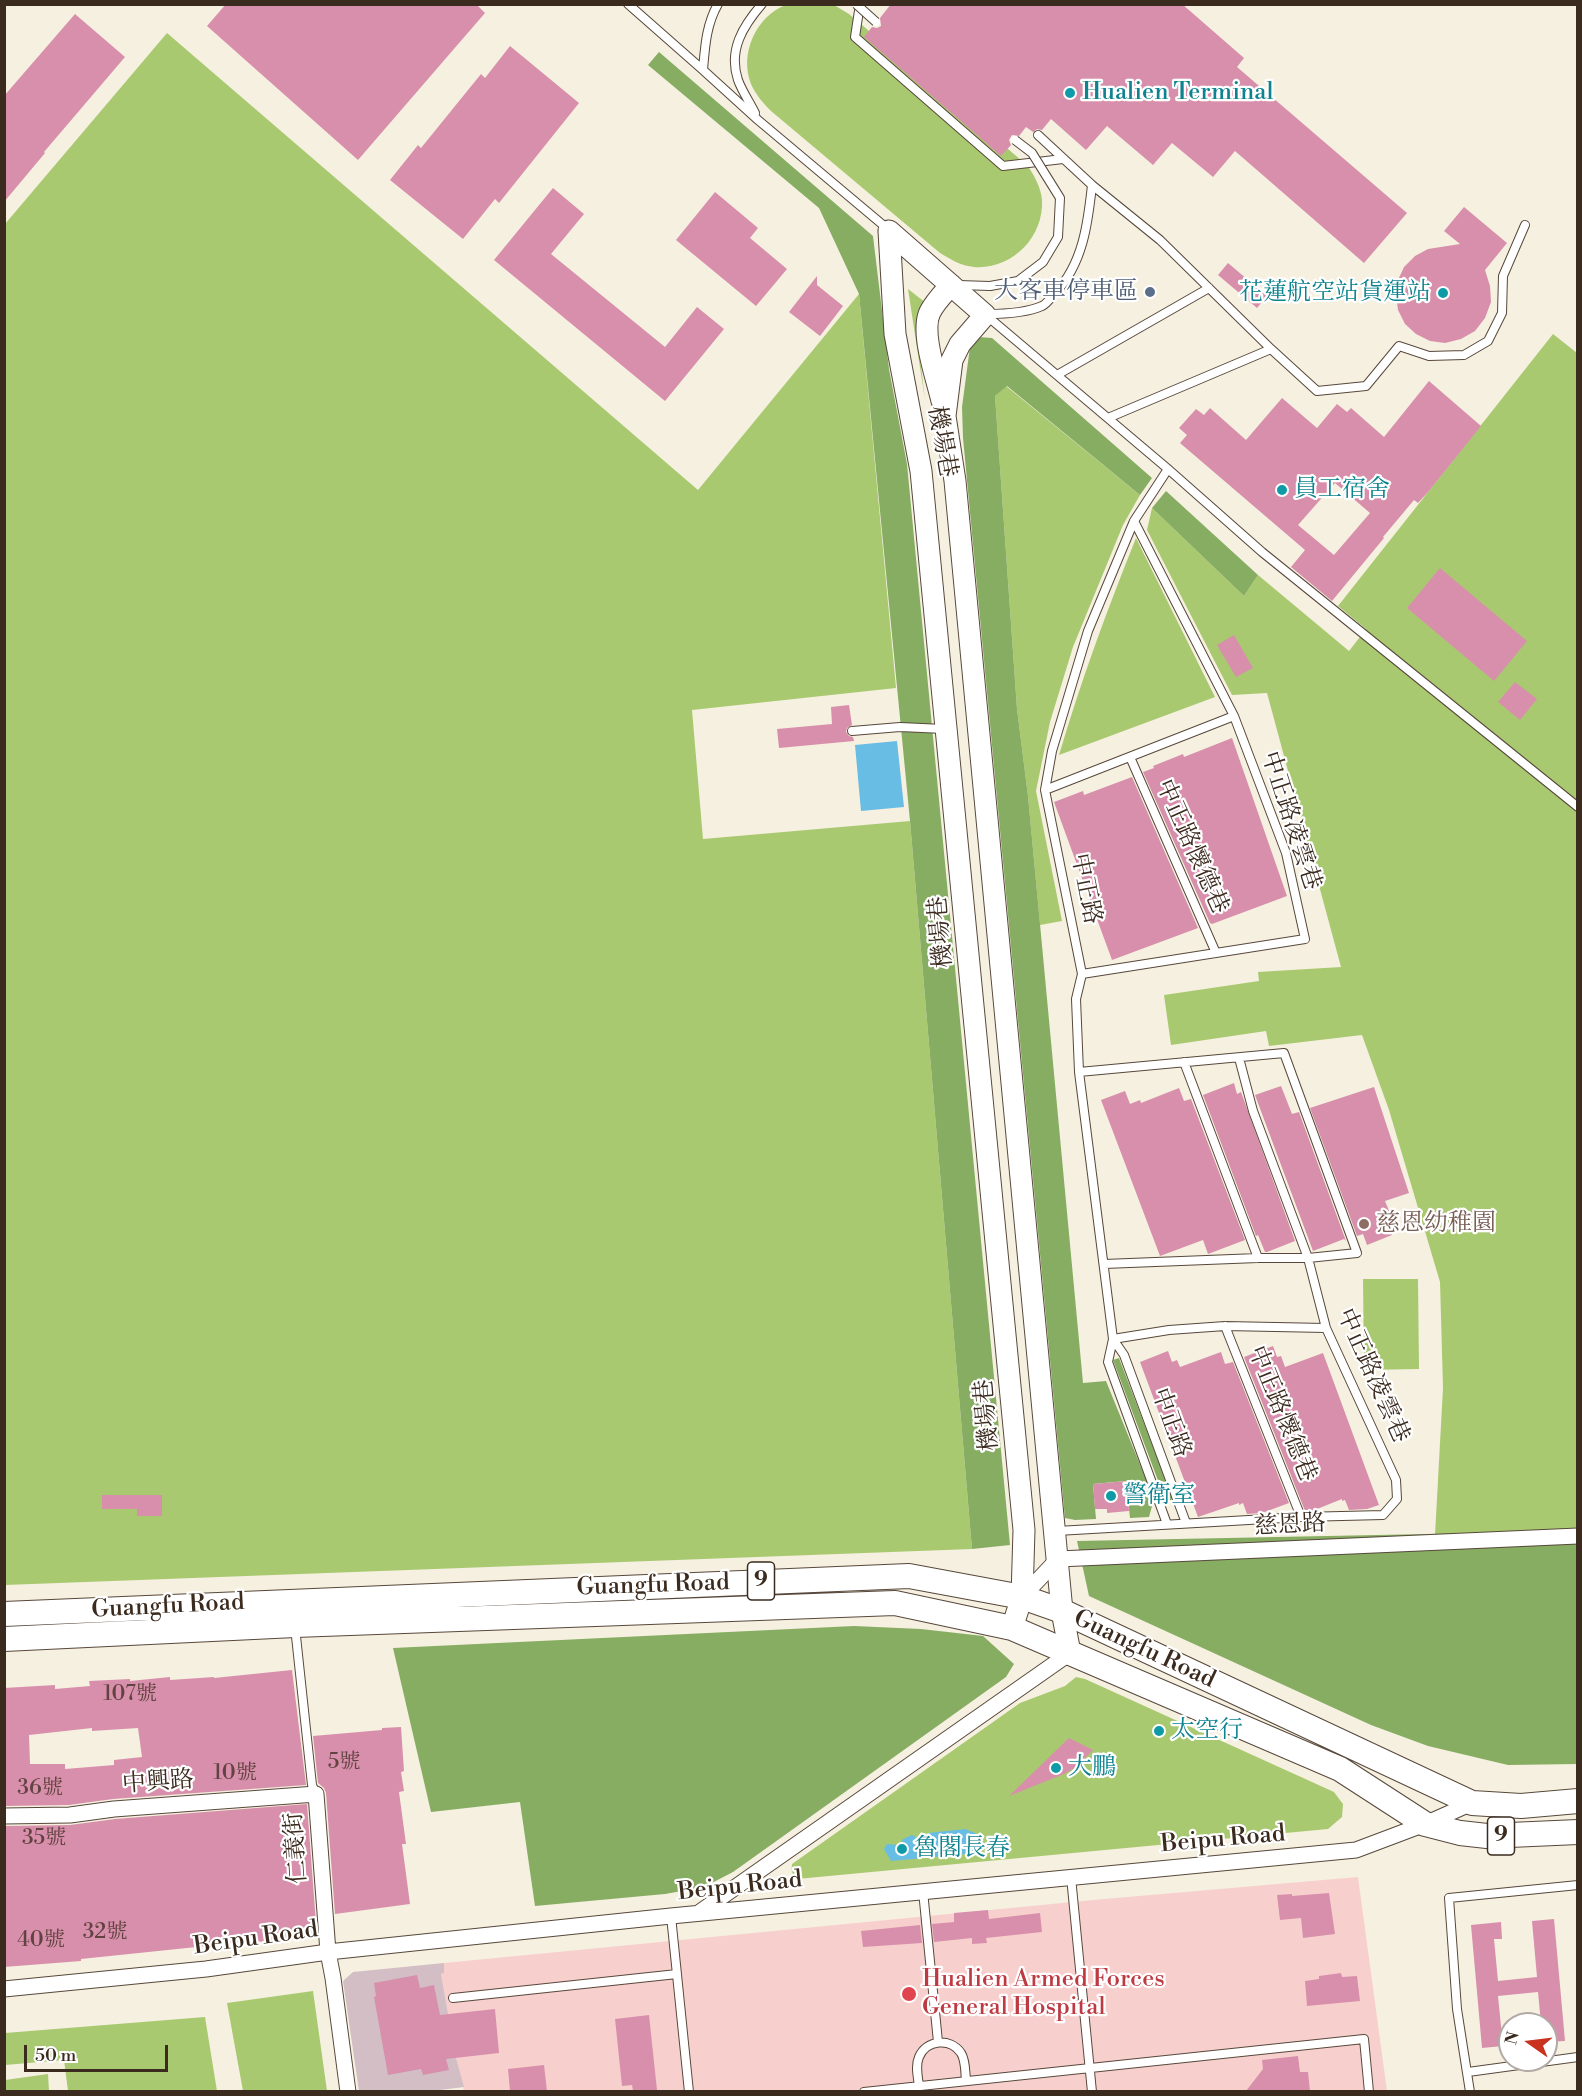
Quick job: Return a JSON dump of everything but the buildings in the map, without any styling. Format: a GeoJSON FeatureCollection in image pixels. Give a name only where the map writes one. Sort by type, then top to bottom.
{"type":"FeatureCollection","features":[{"type":"Feature","properties":{"kind":"main road","name":"Guangfu Road"},"geometry":{"type":"LineString","coordinates":[[4,1639],[294,1613],[909,1576],[1022,1597],[1062,1611],[1472,1803]]}},
{"type":"Feature","properties":{"kind":"main road","name":"Guangfu Road"},"geometry":{"type":"LineString","coordinates":[[4,1614],[294,1613],[896,1603],[1012,1628],[1340,1769],[1425,1824]]}},
{"type":"Feature","properties":{"kind":"main road","name":"9"},"geometry":{"type":"LineString","coordinates":[[1472,1803],[1521,1806],[1578,1801]]}},
{"type":"Feature","properties":{"kind":"main road","name":"9"},"geometry":{"type":"LineString","coordinates":[[1425,1824],[1460,1833],[1487,1836],[1578,1832]]}},
{"type":"Feature","properties":{"kind":"street"},"geometry":{"type":"LineString","coordinates":[[889,231],[985,315]]}},
{"type":"Feature","properties":{"kind":"street","name":"機場巷"},"geometry":{"type":"LineString","coordinates":[[889,231],[895,334],[921,471],[1015,1427],[1024,1530],[1022,1597],[1012,1628]]}},
{"type":"Feature","properties":{"kind":"street","name":"機場巷"},"geometry":{"type":"LineString","coordinates":[[951,285],[929,313],[928,343],[945,417],[955,481],[1062,1611],[1070,1653]]}},
{"type":"Feature","properties":{"kind":"street","name":"機場巷"},"geometry":{"type":"LineString","coordinates":[[945,417],[952,360],[960,344],[985,315]]}},
{"type":"Feature","properties":{"kind":"street"},"geometry":{"type":"LineString","coordinates":[[1015,1427],[1046,1424]]}},
{"type":"Feature","properties":{"kind":"street","name":"慈恩路"},"geometry":{"type":"LineString","coordinates":[[1058,1558],[1578,1536]]}},
{"type":"Feature","properties":{"kind":"street"},"geometry":{"type":"LineString","coordinates":[[1022,1597],[1058,1558]]}},
{"type":"Feature","properties":{"kind":"street"},"geometry":{"type":"LineString","coordinates":[[697,1913],[1070,1653]]}},
{"type":"Feature","properties":{"kind":"street","name":"中興路"},"geometry":{"type":"LineString","coordinates":[[4,1815],[70,1815],[114,1809],[316,1794]]}},
{"type":"Feature","properties":{"kind":"street","name":"仁義街"},"geometry":{"type":"LineString","coordinates":[[316,1794],[328,1952],[348,2091]]}},
{"type":"Feature","properties":{"kind":"street","name":"Beipu Road"},"geometry":{"type":"LineString","coordinates":[[4,1989],[206,1969],[328,1952],[697,1913],[1356,1850],[1425,1824],[1472,1803]]}},
{"type":"Feature","properties":{"kind":"lane"},"geometry":{"type":"LineString","coordinates":[[628,4],[758,120],[889,231]]}},
{"type":"Feature","properties":{"kind":"lane"},"geometry":{"type":"LineString","coordinates":[[703,70],[705,43],[711,16],[718,4]]}},
{"type":"Feature","properties":{"kind":"lane"},"geometry":{"type":"LineString","coordinates":[[758,120],[738,80],[735,51],[746,22],[762,4]]}},
{"type":"Feature","properties":{"kind":"lane"},"geometry":{"type":"LineString","coordinates":[[858,4],[876,22]]}},
{"type":"Feature","properties":{"kind":"lane"},"geometry":{"type":"LineString","coordinates":[[858,4],[855,37],[1003,166],[1063,159]]}},
{"type":"Feature","properties":{"kind":"lane"},"geometry":{"type":"LineString","coordinates":[[1038,135],[1092,185],[1160,240],[1317,391],[1366,386],[1399,346],[1429,356],[1464,355],[1488,341],[1502,313],[1503,276],[1526,225]]}},
{"type":"Feature","properties":{"kind":"lane"},"geometry":{"type":"LineString","coordinates":[[951,285],[990,286],[1018,281],[1043,262],[1058,237],[1060,198],[1032,153],[1015,140]]}},
{"type":"Feature","properties":{"kind":"lane"},"geometry":{"type":"LineString","coordinates":[[985,315],[1010,314],[1043,306],[1068,280],[1081,248],[1089,215],[1092,185]]}},
{"type":"Feature","properties":{"kind":"lane"},"geometry":{"type":"LineString","coordinates":[[1057,375],[1209,288]]}},
{"type":"Feature","properties":{"kind":"lane"},"geometry":{"type":"LineString","coordinates":[[985,315],[1168,469],[1262,552],[1578,807]]}},
{"type":"Feature","properties":{"kind":"lane"},"geometry":{"type":"LineString","coordinates":[[1108,418],[1271,349]]}},
{"type":"Feature","properties":{"kind":"lane","name":"中正路"},"geometry":{"type":"LineString","coordinates":[[1167,1524],[1108,1362],[1113,1339],[1079,1072],[1076,999],[1082,974],[1045,790],[1052,751],[1088,631],[1134,521],[1168,469]]}},
{"type":"Feature","properties":{"kind":"lane","name":"中正路凌雲巷"},"geometry":{"type":"LineString","coordinates":[[1134,521],[1234,716],[1286,853],[1305,939],[1216,953]]}},
{"type":"Feature","properties":{"kind":"lane"},"geometry":{"type":"LineString","coordinates":[[1045,790],[1234,716]]}},
{"type":"Feature","properties":{"kind":"lane"},"geometry":{"type":"LineString","coordinates":[[852,731],[900,727],[948,729]]}},
{"type":"Feature","properties":{"kind":"lane","name":"中正路懷德巷"},"geometry":{"type":"LineString","coordinates":[[1130,757],[1216,953]]}},
{"type":"Feature","properties":{"kind":"lane"},"geometry":{"type":"LineString","coordinates":[[1082,974],[1216,953]]}},
{"type":"Feature","properties":{"kind":"lane"},"geometry":{"type":"LineString","coordinates":[[1079,1072],[1284,1053],[1357,1253],[1308,1258],[1104,1264]]}},
{"type":"Feature","properties":{"kind":"lane","name":"中正路凌雲巷"},"geometry":{"type":"LineString","coordinates":[[1239,1058],[1253,1111],[1308,1258],[1326,1328],[1396,1480],[1397,1499],[1383,1515],[1301,1517]]}},
{"type":"Feature","properties":{"kind":"lane"},"geometry":{"type":"LineString","coordinates":[[1184,1062],[1258,1258]]}},
{"type":"Feature","properties":{"kind":"lane"},"geometry":{"type":"LineString","coordinates":[[1113,1339],[1169,1330],[1225,1326],[1326,1328]]}},
{"type":"Feature","properties":{"kind":"lane","name":"中正路懷德巷"},"geometry":{"type":"LineString","coordinates":[[1225,1326],[1301,1517]]}},
{"type":"Feature","properties":{"kind":"lane","name":"中正路"},"geometry":{"type":"LineString","coordinates":[[1113,1339],[1124,1355],[1186,1523]]}},
{"type":"Feature","properties":{"kind":"lane"},"geometry":{"type":"LineString","coordinates":[[1055,1531],[1301,1517]]}},
{"type":"Feature","properties":{"kind":"lane","name":"仁義街"},"geometry":{"type":"LineString","coordinates":[[294,1613],[312,1785],[316,1794]]}},
{"type":"Feature","properties":{"kind":"lane"},"geometry":{"type":"LineString","coordinates":[[1071,1877],[1092,2091]]}},
{"type":"Feature","properties":{"kind":"lane"},"geometry":{"type":"LineString","coordinates":[[1470,2091],[1457,2009],[1449,1898],[1578,1885]]}},
{"type":"Feature","properties":{"kind":"lane"},"geometry":{"type":"LineString","coordinates":[[923,1891],[938,2042]]}},
{"type":"Feature","properties":{"kind":"lane"},"geometry":{"type":"LineString","coordinates":[[671,1916],[689,2091]]}},
{"type":"Feature","properties":{"kind":"lane"},"geometry":{"type":"LineString","coordinates":[[453,1998],[677,1974]]}},
{"type":"Feature","properties":{"kind":"lane"},"geometry":{"type":"LineString","coordinates":[[864,2091],[1364,2039],[1369,2091]]}},
{"type":"Feature","properties":{"kind":"lane"},"geometry":{"type":"LineString","coordinates":[[919,2086],[917,2064],[919,2056],[930,2044],[938,2042],[954,2046],[960,2052],[964,2059],[966,2081]]}},
{"type":"Feature","properties":{"kind":"lane"},"geometry":{"type":"LineString","coordinates":[[1468,2072],[1578,2057]]}},
{"type":"Feature","properties":{"kind":"shaded area","name":"Hualien Armed Forces General Hospital"},"geometry":{"type":"Polygon","coordinates":[[[1358,1877],[1387,2091],[464,2091],[441,1974],[444,1973],[444,1963],[1093,1900],[1358,1877]]]}},
{"type":"Feature","properties":{"kind":"shaded area"},"geometry":{"type":"Polygon","coordinates":[[[444,1963],[444,1973],[441,1974],[456,2058],[464,2087],[424,2092],[359,2091],[343,1981],[353,1972],[444,1963]]]}},
{"type":"Feature","properties":{"kind":"green space"},"geometry":{"type":"Polygon","coordinates":[[[786,5],[834,5],[849,14],[1028,166],[1035,178],[1042,200],[1037,227],[1023,249],[1001,263],[988,267],[960,264],[948,258],[768,108],[751,84],[747,61],[749,49],[753,37],[766,18],[775,10],[786,5]]]}},
{"type":"Feature","properties":{"kind":"green space"},"geometry":{"type":"Polygon","coordinates":[[[167,33],[698,490],[859,294],[896,688],[692,710],[703,839],[910,821],[972,1549],[5,1585],[5,224],[167,33]]]}},
{"type":"Feature","properties":{"kind":"green space"},"geometry":{"type":"Polygon","coordinates":[[[659,52],[873,236],[889,369],[907,464],[1010,1545],[972,1549],[910,821],[859,294],[819,208],[648,65],[659,52]]]}},
{"type":"Feature","properties":{"kind":"green space"},"geometry":{"type":"Polygon","coordinates":[[[908,289],[926,303],[917,332],[925,400],[908,289]]]}},
{"type":"Feature","properties":{"kind":"green space"},"geometry":{"type":"Polygon","coordinates":[[[1553,334],[1577,353],[1577,1531],[1435,1535],[1443,1388],[1440,1282],[1389,1110],[1362,1035],[1269,1046],[1266,1031],[1171,1045],[1164,995],[1259,981],[1258,972],[1341,967],[1267,693],[1232,695],[1147,530],[1152,508],[1244,596],[1258,575],[1349,651],[1366,629],[1338,606],[1553,334]]]}},
{"type":"Feature","properties":{"kind":"green space"},"geometry":{"type":"Polygon","coordinates":[[[979,337],[992,338],[1152,478],[1140,495],[1007,386],[995,396],[1017,709],[1028,796],[1083,1383],[1106,1381],[1154,1499],[1149,1517],[1130,1518],[1126,1481],[1093,1484],[1096,1519],[1065,1518],[963,438],[962,407],[970,347],[979,337]]]}},
{"type":"Feature","properties":{"kind":"green space"},"geometry":{"type":"Polygon","coordinates":[[[1006,386],[1140,495],[1123,525],[1073,647],[1050,722],[1036,791],[1062,921],[1040,925],[1017,709],[995,396],[1006,386]]]}},
{"type":"Feature","properties":{"kind":"green space"},"geometry":{"type":"Polygon","coordinates":[[[1166,491],[1258,575],[1244,596],[1152,508],[1166,491]]]}},
{"type":"Feature","properties":{"kind":"green space"},"geometry":{"type":"Polygon","coordinates":[[[1136,538],[1215,697],[1059,755],[1095,646],[1136,538]]]}},
{"type":"Feature","properties":{"kind":"green space"},"geometry":{"type":"Polygon","coordinates":[[[1363,1279],[1418,1279],[1419,1369],[1364,1370],[1363,1279]]]}},
{"type":"Feature","properties":{"kind":"green space"},"geometry":{"type":"Polygon","coordinates":[[[1119,1358],[1173,1499],[1166,1502],[1113,1360],[1119,1358]]]}},
{"type":"Feature","properties":{"kind":"green space"},"geometry":{"type":"Polygon","coordinates":[[[1577,1531],[1577,1764],[1508,1765],[1428,1746],[1371,1725],[1089,1596],[1077,1541],[1577,1531]]]}},
{"type":"Feature","properties":{"kind":"green space"},"geometry":{"type":"Polygon","coordinates":[[[854,1626],[921,1629],[983,1636],[1014,1664],[1006,1677],[733,1872],[704,1887],[665,1894],[535,1906],[520,1802],[431,1812],[393,1648],[854,1626]]]}},
{"type":"Feature","properties":{"kind":"green space"},"geometry":{"type":"Polygon","coordinates":[[[1076,1677],[1085,1679],[1334,1792],[1343,1804],[1342,1817],[1328,1829],[797,1879],[794,1876],[792,1864],[1020,1703],[1065,1686],[1076,1677]]]}},
{"type":"Feature","properties":{"kind":"green space"},"geometry":{"type":"Polygon","coordinates":[[[313,1991],[327,2091],[243,2091],[227,2003],[313,1991]]]}},
{"type":"Feature","properties":{"kind":"green space"},"geometry":{"type":"Polygon","coordinates":[[[205,2017],[217,2091],[68,2091],[64,2060],[5,2065],[5,2033],[205,2017]]]}},
{"type":"Feature","properties":{"kind":"green space"},"geometry":{"type":"Polygon","coordinates":[[[48,2074],[49,2091],[5,2091],[5,2080],[48,2074]]]}},
{"type":"Feature","properties":{"kind":"water"},"geometry":{"type":"Polygon","coordinates":[[[897,741],[904,807],[861,811],[855,745],[897,741]]]}},
{"type":"Feature","properties":{"kind":"water"},"geometry":{"type":"Polygon","coordinates":[[[965,1829],[975,1833],[978,1840],[976,1849],[967,1854],[891,1861],[884,1849],[887,1844],[900,1845],[903,1839],[912,1835],[920,1839],[928,1838],[928,1833],[965,1829]]]}},
{"type":"Feature","properties":{"kind":"place","name":"Hualien Terminal"},"geometry":{"type":"Point","coordinates":[1070,93]}},
{"type":"Feature","properties":{"kind":"place","name":"大客車停車區"},"geometry":{"type":"Point","coordinates":[1150,292]}},
{"type":"Feature","properties":{"kind":"place","name":"花蓮航空站貨運站"},"geometry":{"type":"Point","coordinates":[1443,293]}},
{"type":"Feature","properties":{"kind":"place","name":"員工宿舍"},"geometry":{"type":"Point","coordinates":[1282,490]}},
{"type":"Feature","properties":{"kind":"place","name":"慈恩幼稚園"},"geometry":{"type":"Point","coordinates":[1364,1224]}},
{"type":"Feature","properties":{"kind":"place","name":"警衛室"},"geometry":{"type":"Point","coordinates":[1111,1496]}},
{"type":"Feature","properties":{"kind":"place","name":"太空行"},"geometry":{"type":"Point","coordinates":[1159,1731]}},
{"type":"Feature","properties":{"kind":"place","name":"大鵬"},"geometry":{"type":"Point","coordinates":[1056,1768]}},
{"type":"Feature","properties":{"kind":"place","name":"魯閣長春"},"geometry":{"type":"Point","coordinates":[902,1849]}},
{"type":"Feature","properties":{"kind":"place","name":"Hualien Armed Forces General Hospital"},"geometry":{"type":"Point","coordinates":[909,1994]}}]}
